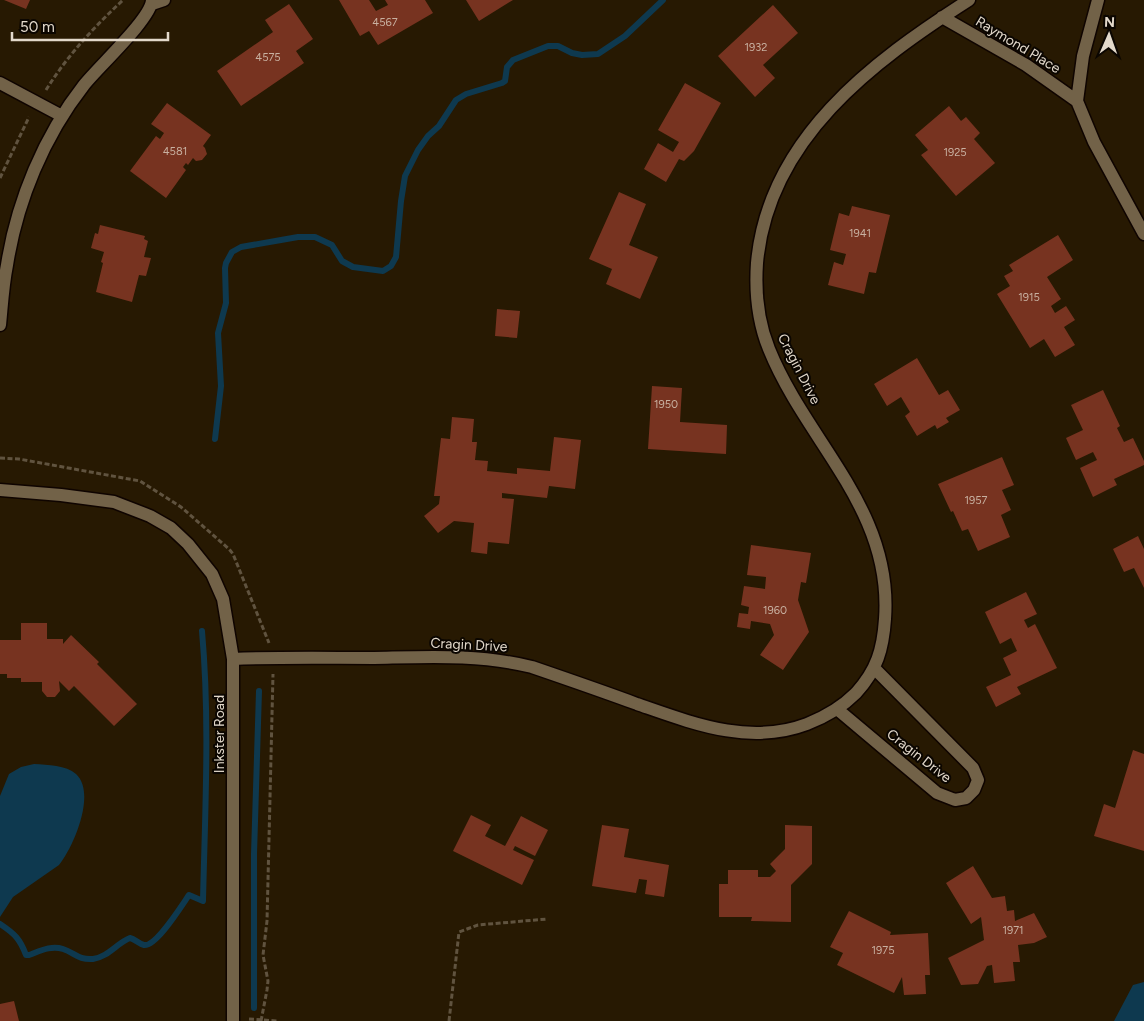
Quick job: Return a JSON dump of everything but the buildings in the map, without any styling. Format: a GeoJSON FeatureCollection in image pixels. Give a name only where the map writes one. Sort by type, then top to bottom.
{"type":"FeatureCollection","features":[{"type":"Feature","properties":{"kind":"street","name":"Cragin Drive"},"geometry":{"type":"LineString","coordinates":[[233,659],[453,656],[506,660],[532,667],[700,725],[730,732],[752,734],[792,730],[822,718],[837,709],[854,694],[874,668],[880,653],[886,601],[879,550],[860,507],[800,408],[768,346],[758,309],[756,286],[760,239],[775,192],[797,150],[812,129],[849,89],[886,57],[969,0]]}},
{"type":"Feature","properties":{"kind":"street","name":"Raymond Place"},"geometry":{"type":"LineString","coordinates":[[942,17],[1026,65],[1077,101],[1083,56],[1098,0]]}},
{"type":"Feature","properties":{"kind":"street"},"geometry":{"type":"LineString","coordinates":[[0,325],[7,264],[20,210],[34,171],[62,116],[97,69],[146,16],[156,1]]}},
{"type":"Feature","properties":{"kind":"street"},"geometry":{"type":"LineString","coordinates":[[0,84],[62,116]]}},
{"type":"Feature","properties":{"kind":"street"},"geometry":{"type":"LineString","coordinates":[[1077,101],[1094,142],[1144,234]]}},
{"type":"Feature","properties":{"kind":"street","name":"Inkster Road"},"geometry":{"type":"LineString","coordinates":[[0,490],[114,502],[141,512],[171,528],[200,556],[212,574],[223,599],[233,659],[233,1019]]}},
{"type":"Feature","properties":{"kind":"street","name":"Cragin Drive"},"geometry":{"type":"LineString","coordinates":[[837,709],[937,793],[955,800],[966,798],[974,790],[978,780],[973,768],[874,668]]}},
{"type":"Feature","properties":{"kind":"path"},"geometry":{"type":"LineString","coordinates":[[0,178],[38,103],[68,57],[123,0]]}},
{"type":"Feature","properties":{"kind":"path"},"geometry":{"type":"LineString","coordinates":[[449,1021],[459,932],[478,925],[547,919]]}},
{"type":"Feature","properties":{"kind":"path"},"geometry":{"type":"LineString","coordinates":[[233,1019],[278,1021]]}},
{"type":"Feature","properties":{"kind":"water"},"geometry":{"type":"Polygon","coordinates":[[[34,764],[62,767],[76,774],[82,783],[84,807],[71,846],[59,865],[13,897],[0,917],[0,796],[9,774],[21,767],[34,764]]]}},
{"type":"Feature","properties":{"kind":"water"},"geometry":{"type":"Polygon","coordinates":[[[1144,982],[1144,1021],[1114,1021],[1133,985],[1144,982]]]}},
{"type":"Feature","properties":{"kind":"waterway"},"geometry":{"type":"LineString","coordinates":[[215,439],[221,386],[218,333],[226,303],[225,268],[232,252],[241,247],[298,237],[315,237],[332,245],[342,261],[353,267],[383,271],[391,266],[396,257],[405,176],[418,150],[428,136],[439,126],[456,100],[466,94],[502,83],[505,81],[507,67],[513,60],[548,46],[558,46],[572,53],[582,55],[598,54],[625,36],[663,0]]}},
{"type":"Feature","properties":{"kind":"waterway"},"geometry":{"type":"LineString","coordinates":[[0,924],[16,937],[26,955],[46,949],[59,948],[80,957],[93,959],[103,956],[130,938],[144,945],[149,944],[162,933],[189,895],[203,901],[206,800],[206,698],[202,631]]}},
{"type":"Feature","properties":{"kind":"waterway"},"geometry":{"type":"LineString","coordinates":[[254,1008],[254,854],[259,691]]}}]}
